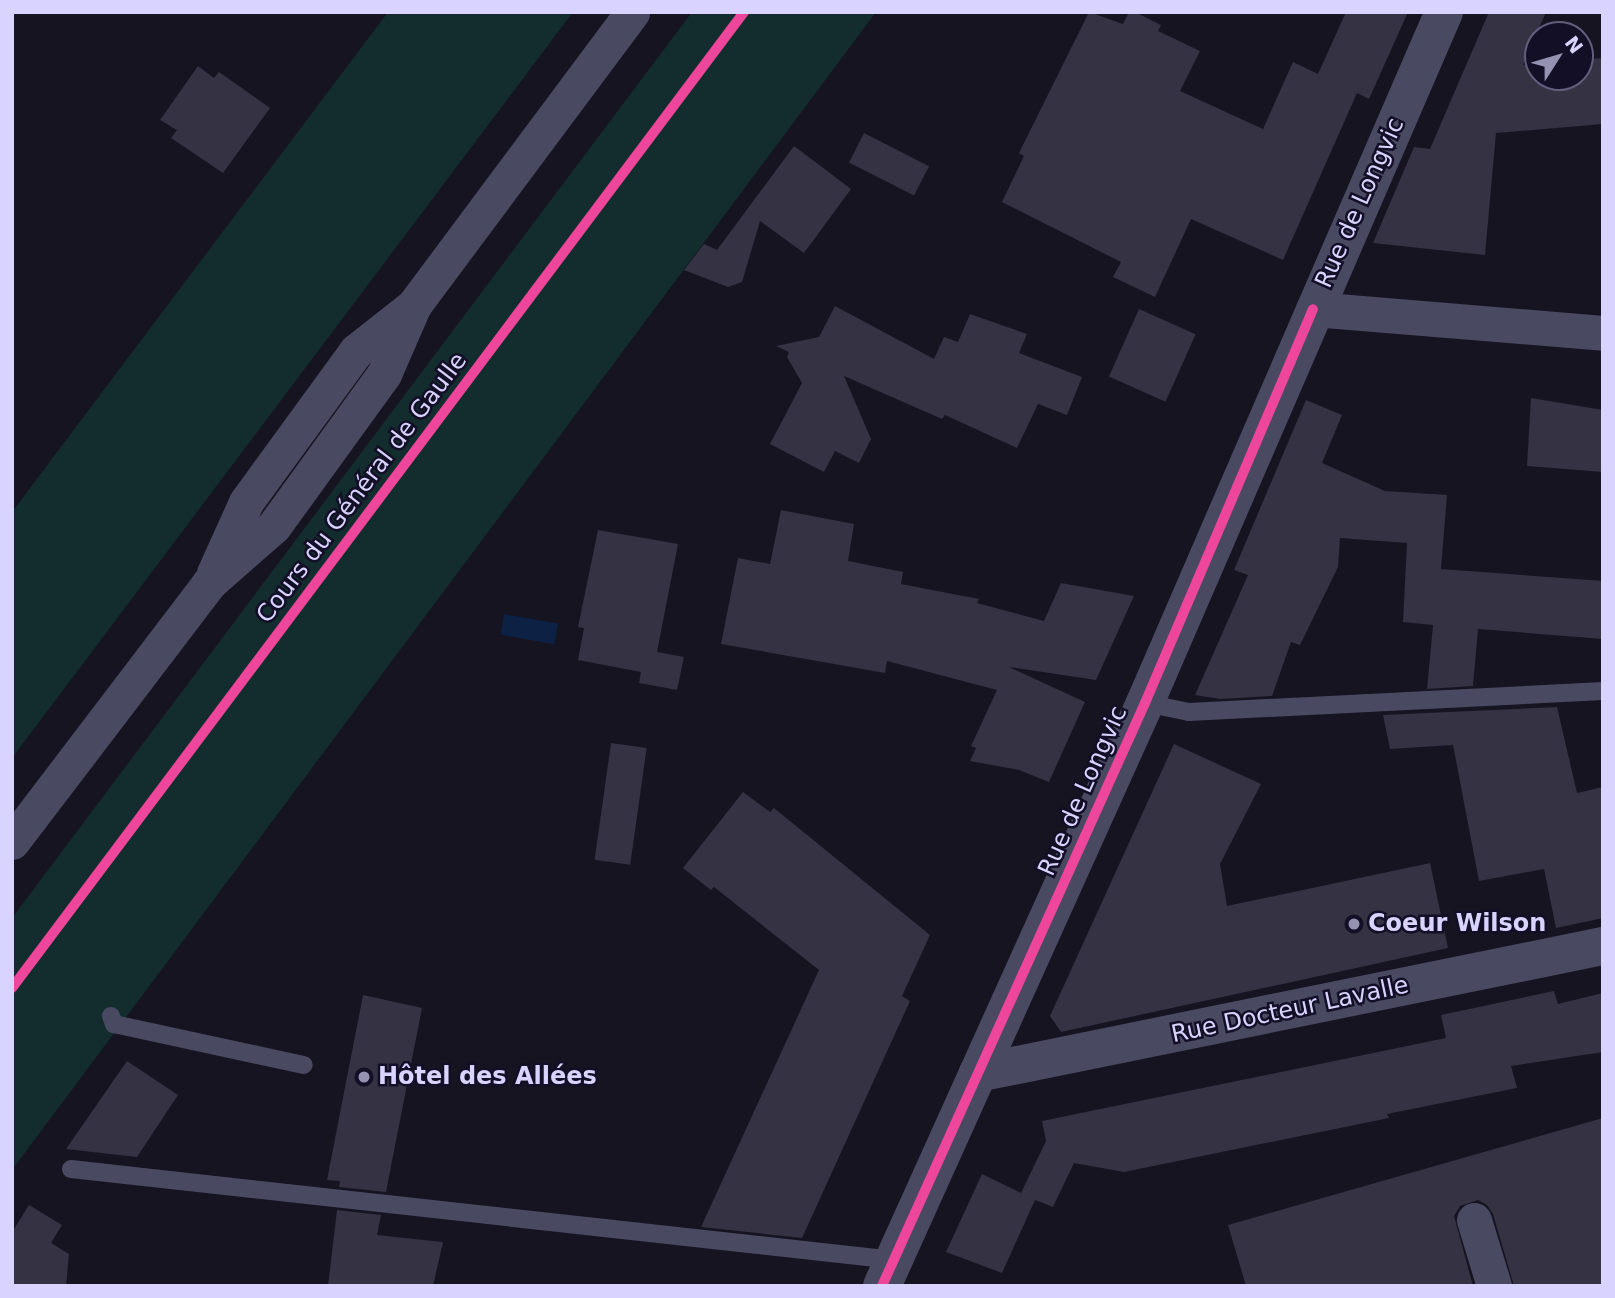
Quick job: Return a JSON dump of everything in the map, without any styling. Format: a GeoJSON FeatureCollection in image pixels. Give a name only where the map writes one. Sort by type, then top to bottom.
{"type":"FeatureCollection","features":[{"type":"Feature","properties":{"kind":"street"},"geometry":{"type":"LineString","coordinates":[[12,842],[209,583],[246,502],[356,351],[414,305],[632,12]]}},
{"type":"Feature","properties":{"kind":"street","name":"Rue de Longvic"},"geometry":{"type":"LineString","coordinates":[[888,1273],[1145,703],[1313,309],[1444,12]]}},
{"type":"Feature","properties":{"kind":"street"},"geometry":{"type":"LineString","coordinates":[[1313,309],[1603,333]]}},
{"type":"Feature","properties":{"kind":"street","name":"Rue Docteur Lavalle"},"geometry":{"type":"LineString","coordinates":[[978,1073],[1603,946]]}},
{"type":"Feature","properties":{"kind":"street"},"geometry":{"type":"LineString","coordinates":[[1474,1220],[1494,1286]]}},
{"type":"Feature","properties":{"kind":"lane","name":"Rue de Longvic"},"geometry":{"type":"LineString","coordinates":[[1145,703],[1189,712],[1603,691]]}},
{"type":"Feature","properties":{"kind":"lane"},"geometry":{"type":"LineString","coordinates":[[111,1016],[114,1024],[304,1065]]}},
{"type":"Feature","properties":{"kind":"lane"},"geometry":{"type":"LineString","coordinates":[[71,1169],[888,1273]]}},
{"type":"Feature","properties":{"kind":"green space"},"geometry":{"type":"Polygon","coordinates":[[[388,12],[573,12],[12,758],[12,512],[388,12]]]}},
{"type":"Feature","properties":{"kind":"green space"},"geometry":{"type":"Polygon","coordinates":[[[692,12],[876,12],[12,1170],[12,918],[692,12]]]}},
{"type":"Feature","properties":{"kind":"water"},"geometry":{"type":"Polygon","coordinates":[[[504,614],[558,624],[555,644],[500,635],[504,614]]]}},
{"type":"Feature","properties":{"kind":"building"},"geometry":{"type":"Polygon","coordinates":[[[1089,12],[1123,24],[1129,12],[1135,12],[1161,25],[1158,31],[1200,51],[1180,91],[1263,129],[1293,62],[1318,74],[1346,12],[1408,12],[1369,99],[1357,93],[1283,260],[1191,219],[1155,297],[1113,277],[1121,262],[1002,202],[1024,156],[1019,153],[1089,12]]]}},
{"type":"Feature","properties":{"kind":"building"},"geometry":{"type":"Polygon","coordinates":[[[1489,12],[1546,12],[1542,21],[1524,21],[1524,91],[1594,91],[1594,59],[1603,58],[1603,124],[1496,133],[1485,255],[1373,243],[1414,147],[1430,149],[1489,12]]]}},
{"type":"Feature","properties":{"kind":"building"},"geometry":{"type":"Polygon","coordinates":[[[198,66],[214,78],[219,72],[270,108],[223,173],[171,138],[177,130],[160,120],[198,66]]]}},
{"type":"Feature","properties":{"kind":"building"},"geometry":{"type":"Polygon","coordinates":[[[864,133],[929,166],[914,196],[849,162],[864,133]]]}},
{"type":"Feature","properties":{"kind":"building"},"geometry":{"type":"Polygon","coordinates":[[[794,146],[851,189],[804,253],[760,221],[742,282],[728,287],[684,270],[704,244],[717,250],[794,146]]]}},
{"type":"Feature","properties":{"kind":"building"},"geometry":{"type":"Polygon","coordinates":[[[835,306],[934,359],[944,337],[958,342],[970,314],[1027,334],[1019,353],[1082,377],[1067,415],[1038,404],[1017,448],[945,415],[942,419],[844,376],[871,439],[859,463],[835,451],[824,472],[770,444],[802,383],[787,357],[789,352],[776,346],[819,337],[835,306]]]}},
{"type":"Feature","properties":{"kind":"building"},"geometry":{"type":"Polygon","coordinates":[[[1139,309],[1196,334],[1166,402],[1109,377],[1139,309]]]}},
{"type":"Feature","properties":{"kind":"building"},"geometry":{"type":"Polygon","coordinates":[[[1531,398],[1603,410],[1603,472],[1527,466],[1531,398]]]}},
{"type":"Feature","properties":{"kind":"building"},"geometry":{"type":"Polygon","coordinates":[[[1306,400],[1342,415],[1322,463],[1385,491],[1447,495],[1441,569],[1603,581],[1603,639],[1478,629],[1473,686],[1427,689],[1433,625],[1403,622],[1407,543],[1340,538],[1338,567],[1300,645],[1291,642],[1272,696],[1220,699],[1195,695],[1248,575],[1234,570],[1306,400]]]}},
{"type":"Feature","properties":{"kind":"building"},"geometry":{"type":"Polygon","coordinates":[[[781,510],[854,524],[848,561],[903,572],[901,584],[979,599],[977,603],[1044,621],[1061,583],[1134,596],[1096,680],[1009,667],[1085,702],[1049,782],[1019,770],[970,761],[976,748],[971,746],[997,690],[887,661],[885,673],[721,644],[738,558],[770,564],[781,510]]]}},
{"type":"Feature","properties":{"kind":"building"},"geometry":{"type":"Polygon","coordinates":[[[598,530],[678,544],[657,652],[684,657],[677,690],[639,683],[641,672],[578,660],[584,628],[578,627],[598,530]]]}},
{"type":"Feature","properties":{"kind":"building"},"geometry":{"type":"Polygon","coordinates":[[[1557,707],[1577,793],[1603,787],[1603,918],[1556,928],[1544,869],[1479,881],[1453,745],[1390,749],[1383,715],[1557,707]]]}},
{"type":"Feature","properties":{"kind":"building"},"geometry":{"type":"Polygon","coordinates":[[[611,743],[647,748],[630,865],[595,860],[611,743]]]}},
{"type":"Feature","properties":{"kind":"building"},"geometry":{"type":"Polygon","coordinates":[[[1174,744],[1261,784],[1220,864],[1227,906],[1430,863],[1448,948],[1061,1032],[1050,1016],[1174,744]]]}},
{"type":"Feature","properties":{"kind":"building"},"geometry":{"type":"Polygon","coordinates":[[[743,792],[770,812],[774,808],[930,935],[902,996],[910,1001],[802,1238],[701,1227],[819,970],[714,887],[711,890],[683,868],[743,792]]]}},
{"type":"Feature","properties":{"kind":"building"},"geometry":{"type":"Polygon","coordinates":[[[1554,991],[1558,1004],[1603,993],[1603,1052],[1511,1066],[1517,1088],[1387,1114],[1389,1118],[1124,1172],[1074,1163],[1053,1207],[1035,1200],[1002,1273],[946,1252],[982,1174],[1021,1193],[1046,1141],[1042,1121],[1446,1038],[1441,1015],[1554,991]]]}},
{"type":"Feature","properties":{"kind":"building"},"geometry":{"type":"Polygon","coordinates":[[[363,995],[422,1008],[386,1192],[339,1187],[340,1181],[327,1180],[363,995]]]}},
{"type":"Feature","properties":{"kind":"building"},"geometry":{"type":"Polygon","coordinates":[[[127,1061],[178,1095],[137,1157],[66,1149],[127,1061]]]}},
{"type":"Feature","properties":{"kind":"building"},"geometry":{"type":"Polygon","coordinates":[[[1603,1118],[1603,1286],[1514,1286],[1493,1214],[1487,1205],[1478,1200],[1460,1206],[1454,1216],[1473,1286],[1246,1286],[1228,1225],[1603,1118]]]}},
{"type":"Feature","properties":{"kind":"building"},"geometry":{"type":"Polygon","coordinates":[[[29,1205],[62,1225],[51,1243],[69,1254],[66,1286],[12,1286],[12,1232],[29,1205]]]}},
{"type":"Feature","properties":{"kind":"building"},"geometry":{"type":"Polygon","coordinates":[[[337,1210],[381,1215],[377,1235],[443,1242],[433,1286],[328,1286],[337,1210]]]}},
{"type":"Feature","properties":{"kind":"cycle path","name":"Cours du Général de Gaulle"},"geometry":{"type":"LineString","coordinates":[[12,988],[744,12]]}},
{"type":"Feature","properties":{"kind":"cycle path"},"geometry":{"type":"LineString","coordinates":[[882,1286],[1145,703],[1313,309]]}},
{"type":"Feature","properties":{"kind":"place","name":"Coeur Wilson"},"geometry":{"type":"Point","coordinates":[1354,924]}},
{"type":"Feature","properties":{"kind":"place","name":"Hôtel des Allées"},"geometry":{"type":"Point","coordinates":[364,1077]}}]}
